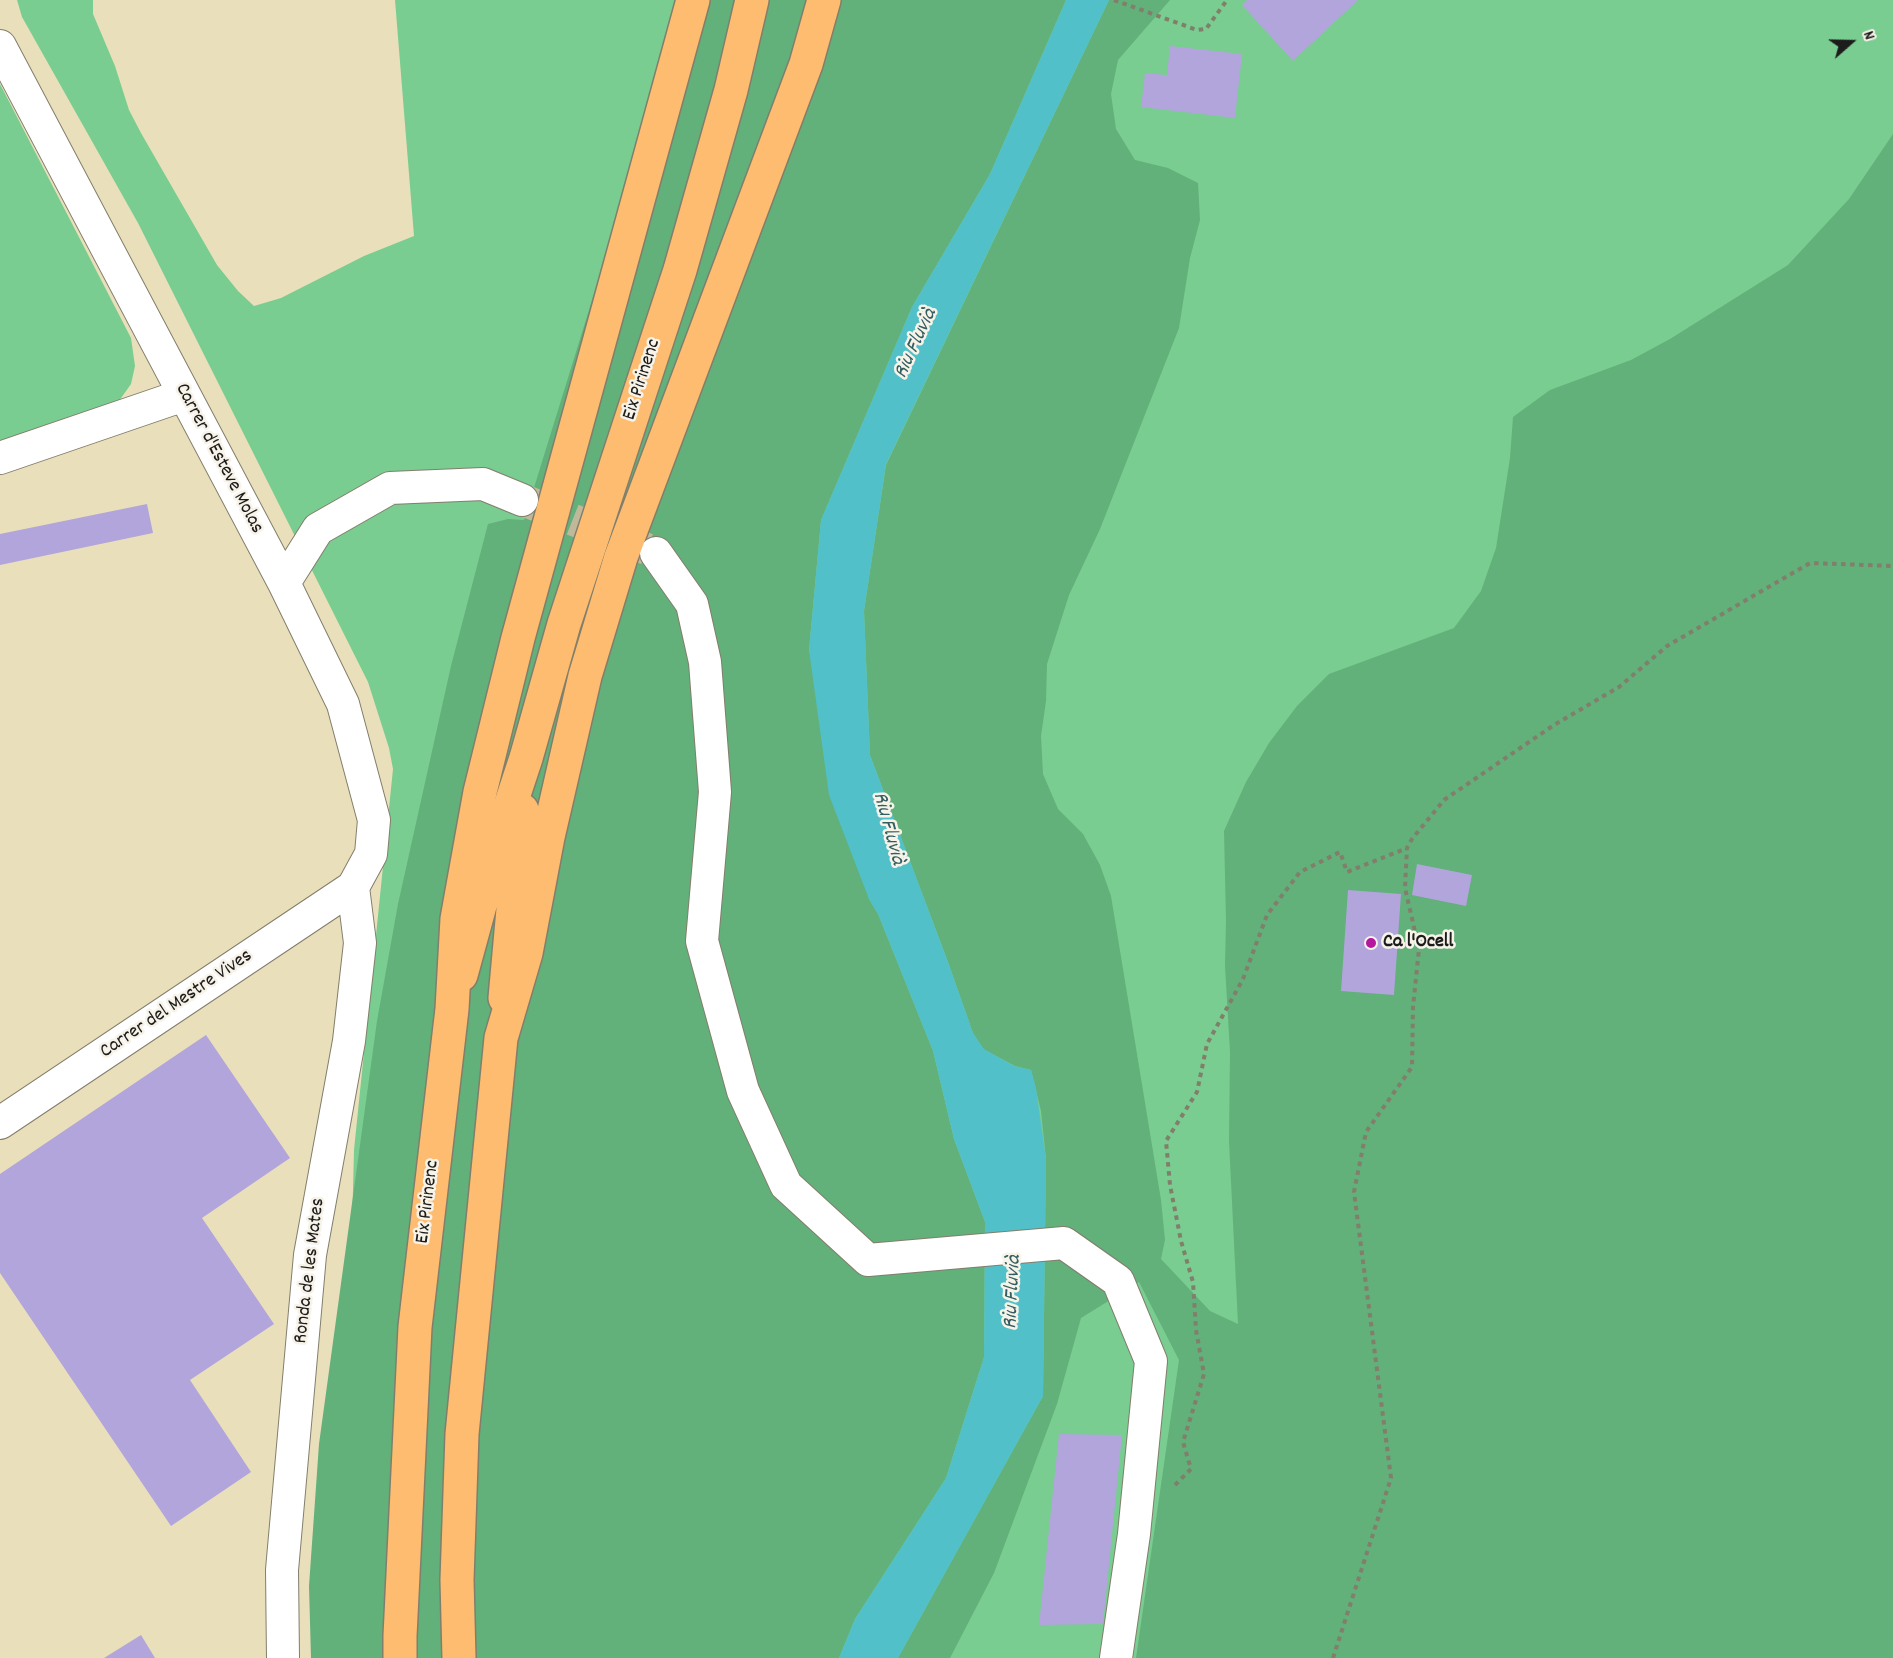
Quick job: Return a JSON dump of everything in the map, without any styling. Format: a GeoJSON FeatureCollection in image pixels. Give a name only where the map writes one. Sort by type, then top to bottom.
{"type":"FeatureCollection","features":[{"type":"Feature","properties":{"kind":"main road"},"geometry":{"type":"LineString","coordinates":[[452,1009],[457,919],[480,792],[518,638],[693,0]]}},
{"type":"Feature","properties":{"kind":"main road","name":"Eix Pirinenc"},"geometry":{"type":"LineString","coordinates":[[400,1658],[415,1327],[452,1009],[493,858],[526,758],[564,624],[680,270],[731,90],[752,0]]}},
{"type":"Feature","properties":{"kind":"main road"},"geometry":{"type":"LineString","coordinates":[[501,1038],[526,953],[548,837],[585,676],[621,557],[806,64],[824,0]]}},
{"type":"Feature","properties":{"kind":"main road","name":"Eix Pirinenc"},"geometry":{"type":"LineString","coordinates":[[459,1658],[457,1580],[462,1434],[526,758]]}},
{"type":"Feature","properties":{"kind":"street","name":"Carrer d'Esteve Molas"},"geometry":{"type":"LineString","coordinates":[[0,46],[284,583],[343,704],[374,820],[371,854],[353,887]]}},
{"type":"Feature","properties":{"kind":"street"},"geometry":{"type":"LineString","coordinates":[[0,458],[184,395]]}},
{"type":"Feature","properties":{"kind":"street"},"geometry":{"type":"LineString","coordinates":[[284,583],[318,529],[390,488],[483,484],[522,500]]}},
{"type":"Feature","properties":{"kind":"street"},"geometry":{"type":"LineString","coordinates":[[656,553],[692,604],[705,662],[715,792],[702,941],[743,1091],[786,1185],[868,1260],[1064,1243],[1118,1281],[1151,1361],[1134,1534],[1116,1658]]}},
{"type":"Feature","properties":{"kind":"street","name":"Carrer del Mestre Vives"},"geometry":{"type":"LineString","coordinates":[[0,1123],[353,887]]}},
{"type":"Feature","properties":{"kind":"street","name":"Ronda de les Mates"},"geometry":{"type":"LineString","coordinates":[[283,1658],[282,1570],[309,1255],[349,1041],[360,943],[353,887]]}},
{"type":"Feature","properties":{"kind":"path"},"geometry":{"type":"LineString","coordinates":[[1114,0],[1187,28],[1206,29],[1227,0]]}},
{"type":"Feature","properties":{"kind":"path"},"geometry":{"type":"LineString","coordinates":[[1333,1658],[1391,1478],[1354,1191],[1366,1132],[1412,1067],[1413,1007],[1419,949],[1405,888],[1407,848],[1444,800],[1554,726],[1619,687],[1667,646],[1810,563],[1893,566]]}},
{"type":"Feature","properties":{"kind":"path"},"geometry":{"type":"LineString","coordinates":[[1170,1491],[1191,1469],[1183,1442],[1204,1374],[1196,1330],[1193,1282],[1181,1241],[1170,1185],[1166,1141],[1197,1092],[1207,1044],[1243,979],[1267,915],[1300,872],[1340,852],[1347,872],[1407,848]]}},
{"type":"Feature","properties":{"kind":"green space"},"geometry":{"type":"Polygon","coordinates":[[[17,0],[93,0],[93,14],[115,66],[129,110],[141,133],[217,265],[238,291],[254,306],[281,298],[364,256],[414,236],[395,0],[1893,0],[1893,1658],[352,1658],[343,1579],[354,1150],[393,769],[389,748],[368,682],[138,223],[22,17],[17,0]]]}},
{"type":"Feature","properties":{"kind":"green space"},"geometry":{"type":"Polygon","coordinates":[[[675,0],[1066,0],[990,174],[912,307],[821,520],[809,650],[869,899],[878,914],[933,1051],[954,1139],[985,1222],[984,1357],[946,1478],[855,1619],[839,1658],[311,1658],[309,1586],[319,1444],[377,1021],[398,904],[451,666],[488,524],[508,519],[524,520],[602,268],[663,55],[675,0]]]}},
{"type":"Feature","properties":{"kind":"green space"},"geometry":{"type":"Polygon","coordinates":[[[1109,0],[1170,0],[1118,60],[1111,94],[1116,129],[1135,160],[1168,168],[1198,183],[1200,220],[1190,258],[1179,328],[1100,529],[1069,595],[1047,664],[1046,701],[1041,736],[1043,774],[1058,809],[1083,834],[1100,865],[1111,896],[1161,1200],[1165,1240],[1161,1259],[1210,1311],[1238,1324],[1229,1141],[1230,1052],[1225,966],[1224,831],[1246,782],[1269,743],[1297,706],[1329,674],[1454,628],[1481,591],[1496,548],[1510,458],[1513,417],[1550,390],[1631,360],[1670,339],[1788,265],[1849,199],[1893,134],[1893,1658],[1136,1658],[1179,1360],[1139,1282],[1081,1318],[1057,1404],[994,1573],[950,1658],[898,1658],[1043,1396],[1046,1159],[1041,1111],[1031,1070],[1015,1066],[983,1049],[973,1033],[870,755],[864,611],[886,465],[1109,0]]]}},
{"type":"Feature","properties":{"kind":"green space"},"geometry":{"type":"Polygon","coordinates":[[[0,84],[131,338],[135,366],[131,384],[119,401],[0,444],[0,84]]]}},
{"type":"Feature","properties":{"kind":"water","name":"Riu Fluvià"},"geometry":{"type":"Polygon","coordinates":[[[1066,0],[1109,0],[886,464],[864,611],[870,755],[973,1033],[984,1049],[1014,1066],[1031,1070],[1036,1088],[1046,1159],[1043,1396],[898,1658],[839,1658],[855,1619],[946,1478],[984,1357],[985,1222],[954,1139],[933,1051],[878,914],[869,899],[829,795],[809,650],[821,520],[912,307],[990,174],[1066,0]]]}},
{"type":"Feature","properties":{"kind":"building"},"geometry":{"type":"Polygon","coordinates":[[[1247,0],[1358,0],[1293,61],[1242,5],[1247,0]]]}},
{"type":"Feature","properties":{"kind":"building"},"geometry":{"type":"Polygon","coordinates":[[[1170,46],[1242,54],[1235,118],[1141,107],[1145,73],[1167,75],[1170,46]]]}},
{"type":"Feature","properties":{"kind":"building"},"geometry":{"type":"Polygon","coordinates":[[[147,504],[153,533],[0,565],[0,534],[147,504]]]}},
{"type":"Feature","properties":{"kind":"building"},"geometry":{"type":"Polygon","coordinates":[[[1417,864],[1472,875],[1466,906],[1412,895],[1417,864]]]}},
{"type":"Feature","properties":{"kind":"building","name":"Ca l'Ocell"},"geometry":{"type":"Polygon","coordinates":[[[1348,890],[1401,894],[1394,995],[1341,991],[1348,890]]]}},
{"type":"Feature","properties":{"kind":"building"},"geometry":{"type":"Polygon","coordinates":[[[206,1035],[290,1158],[202,1218],[274,1324],[190,1380],[251,1472],[171,1526],[0,1273],[0,1174],[206,1035]]]}},
{"type":"Feature","properties":{"kind":"building"},"geometry":{"type":"Polygon","coordinates":[[[1059,1434],[1122,1435],[1103,1624],[1039,1625],[1059,1434]]]}},
{"type":"Feature","properties":{"kind":"building"},"geometry":{"type":"Polygon","coordinates":[[[141,1635],[155,1658],[104,1658],[141,1635]]]}},
{"type":"Feature","properties":{"kind":"tunnel"},"geometry":{"type":"LineString","coordinates":[[528,502],[652,551]]}},
{"type":"Feature","properties":{"kind":"place","name":"Ca l'Ocell"},"geometry":{"type":"Point","coordinates":[1371,943]}}]}
